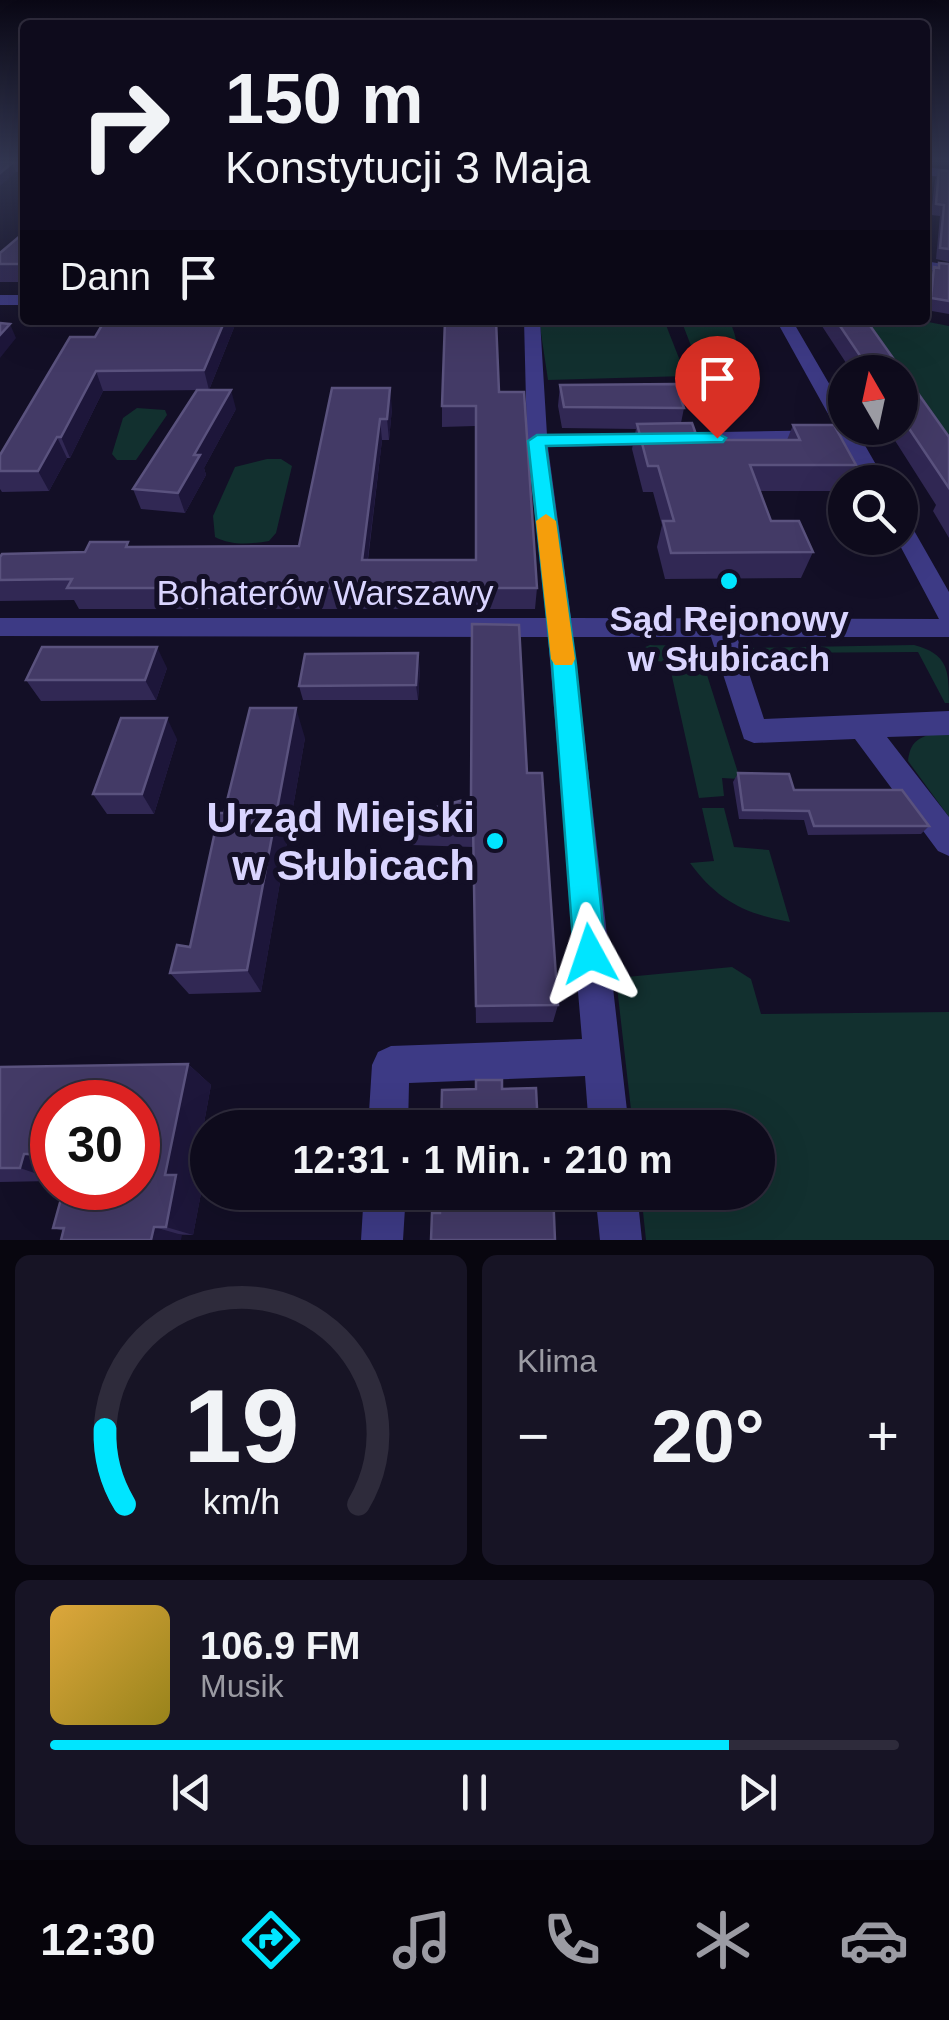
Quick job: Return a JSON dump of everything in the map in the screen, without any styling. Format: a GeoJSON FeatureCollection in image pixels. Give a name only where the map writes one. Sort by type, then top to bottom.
{"type":"FeatureCollection","features":[{"type":"Feature","properties":{"kind":"street"},"geometry":{"type":"LineString","coordinates":[[532,325],[537,441],[560,628],[607,1110]]}},
{"type":"Feature","properties":{"kind":"street"},"geometry":{"type":"LineString","coordinates":[[787,325],[828,397]]}},
{"type":"Feature","properties":{"kind":"street"},"geometry":{"type":"LineString","coordinates":[[537,441],[828,436]]}},
{"type":"Feature","properties":{"kind":"street"},"geometry":{"type":"LineString","coordinates":[[917,555],[949,614]]}},
{"type":"Feature","properties":{"kind":"street","name":"Bohaterów Warszawy"},"geometry":{"type":"LineString","coordinates":[[0,627],[949,628]]}},
{"type":"Feature","properties":{"kind":"street"},"geometry":{"type":"LineString","coordinates":[[721,627],[754,731],[949,724]]}},
{"type":"Feature","properties":{"kind":"street"},"geometry":{"type":"LineString","coordinates":[[862,727],[949,841]]}},
{"type":"Feature","properties":{"kind":"street"},"geometry":{"type":"LineString","coordinates":[[389,1110],[391,1065],[601,1057]]}},
{"type":"Feature","properties":{"kind":"street"},"geometry":{"type":"LineString","coordinates":[[382,1240],[384,1210]]}},
{"type":"Feature","properties":{"kind":"street"},"geometry":{"type":"LineString","coordinates":[[618,1210],[621,1240]]}},
{"type":"Feature","properties":{"kind":"green space"},"geometry":{"type":"Polygon","coordinates":[[[930,322],[949,326],[949,448],[918,401],[918,355],[888,355],[868,325],[930,322]]]}},
{"type":"Feature","properties":{"kind":"green space"},"geometry":{"type":"Polygon","coordinates":[[[540,325],[666,325],[686,376],[548,380],[540,325]]]}},
{"type":"Feature","properties":{"kind":"green space"},"geometry":{"type":"Polygon","coordinates":[[[683,325],[731,325],[737,348],[733,376],[708,378],[702,374],[683,325]]]}},
{"type":"Feature","properties":{"kind":"green space"},"geometry":{"type":"Polygon","coordinates":[[[137,408],[165,410],[167,415],[136,460],[117,460],[112,454],[123,418],[137,408]]]}},
{"type":"Feature","properties":{"kind":"green space"},"geometry":{"type":"Polygon","coordinates":[[[281,459],[292,466],[276,533],[269,541],[248,543],[215,537],[213,516],[235,467],[281,459]]]}},
{"type":"Feature","properties":{"kind":"green space"},"geometry":{"type":"Polygon","coordinates":[[[914,645],[934,653],[944,665],[949,703],[945,703],[918,652],[748,653],[745,648],[914,645]]]}},
{"type":"Feature","properties":{"kind":"green space"},"geometry":{"type":"Polygon","coordinates":[[[684,647],[701,656],[740,779],[722,778],[724,796],[699,798],[669,663],[646,659],[643,648],[684,647]]]}},
{"type":"Feature","properties":{"kind":"green space"},"geometry":{"type":"Polygon","coordinates":[[[928,735],[949,735],[949,817],[908,761],[914,744],[928,735]]]}},
{"type":"Feature","properties":{"kind":"green space"},"geometry":{"type":"Polygon","coordinates":[[[702,808],[724,808],[734,847],[769,850],[790,922],[759,915],[733,903],[711,887],[690,863],[714,861],[702,808]]]}},
{"type":"Feature","properties":{"kind":"green space"},"geometry":{"type":"Polygon","coordinates":[[[732,967],[751,979],[761,1014],[949,1012],[949,1240],[646,1240],[643,1210],[775,1210],[775,1110],[631,1110],[616,978],[732,967]]]}},
{"type":"Feature","properties":{"kind":"building"},"geometry":{"type":"Polygon","coordinates":[[[943,220],[949,220],[949,249],[940,248],[943,220]]]}},
{"type":"Feature","properties":{"kind":"building"},"geometry":{"type":"Polygon","coordinates":[[[20,236],[20,264],[0,264],[0,253],[20,236]]]}},
{"type":"Feature","properties":{"kind":"building"},"geometry":{"type":"Polygon","coordinates":[[[939,263],[949,264],[949,301],[931,298],[934,267],[939,268],[939,263]]]}},
{"type":"Feature","properties":{"kind":"building"},"geometry":{"type":"Polygon","coordinates":[[[102,325],[223,325],[204,370],[96,371],[38,471],[0,471],[0,455],[70,337],[95,337],[102,325]]]}},
{"type":"Feature","properties":{"kind":"building"},"geometry":{"type":"Polygon","coordinates":[[[445,325],[496,325],[499,392],[524,392],[537,588],[67,588],[72,579],[0,580],[2,554],[85,552],[90,542],[128,542],[126,547],[299,546],[332,388],[390,388],[387,419],[380,419],[362,560],[476,560],[476,406],[442,406],[445,325]]]}},
{"type":"Feature","properties":{"kind":"building"},"geometry":{"type":"Polygon","coordinates":[[[839,325],[870,325],[891,355],[860,355],[839,325]]]}},
{"type":"Feature","properties":{"kind":"building"},"geometry":{"type":"Polygon","coordinates":[[[676,384],[684,408],[564,407],[560,385],[676,384]]]}},
{"type":"Feature","properties":{"kind":"building"},"geometry":{"type":"Polygon","coordinates":[[[197,390],[231,390],[194,455],[200,455],[178,493],[133,489],[197,390]]]}},
{"type":"Feature","properties":{"kind":"building"},"geometry":{"type":"Polygon","coordinates":[[[918,393],[949,437],[949,488],[918,442],[918,393]]]}},
{"type":"Feature","properties":{"kind":"building"},"geometry":{"type":"Polygon","coordinates":[[[692,423],[698,440],[800,440],[793,425],[828,425],[828,445],[845,445],[856,465],[750,465],[771,521],[799,521],[813,552],[671,553],[663,521],[674,521],[658,466],[648,466],[637,424],[692,423]]]}},
{"type":"Feature","properties":{"kind":"building","name":"Urząd Miejski w Słubicach"},"geometry":{"type":"Polygon","coordinates":[[[472,624],[519,625],[527,773],[542,773],[558,1005],[476,1006],[473,823],[407,821],[407,815],[471,798],[472,624]]]}},
{"type":"Feature","properties":{"kind":"building"},"geometry":{"type":"Polygon","coordinates":[[[42,647],[157,647],[145,680],[26,680],[42,647]]]}},
{"type":"Feature","properties":{"kind":"building"},"geometry":{"type":"Polygon","coordinates":[[[418,653],[416,685],[299,686],[305,654],[418,653]]]}},
{"type":"Feature","properties":{"kind":"building"},"geometry":{"type":"Polygon","coordinates":[[[250,708],[296,708],[247,970],[170,973],[177,945],[190,947],[219,813],[224,813],[250,708]]]}},
{"type":"Feature","properties":{"kind":"building"},"geometry":{"type":"Polygon","coordinates":[[[121,718],[167,718],[142,794],[93,794],[121,718]]]}},
{"type":"Feature","properties":{"kind":"building"},"geometry":{"type":"Polygon","coordinates":[[[738,773],[789,774],[794,790],[902,790],[929,826],[814,826],[809,811],[743,810],[738,773]]]}},
{"type":"Feature","properties":{"kind":"building"},"geometry":{"type":"Polygon","coordinates":[[[188,1064],[165,1175],[176,1175],[166,1227],[154,1227],[151,1240],[61,1240],[64,1228],[53,1228],[58,1210],[160,1210],[160,1080],[30,1080],[30,1154],[24,1154],[20,1168],[0,1168],[0,1067],[188,1064]]]}},
{"type":"Feature","properties":{"kind":"building"},"geometry":{"type":"Polygon","coordinates":[[[476,1080],[502,1080],[502,1089],[536,1088],[537,1110],[441,1110],[442,1090],[476,1089],[476,1080]]]}},
{"type":"Feature","properties":{"kind":"building"},"geometry":{"type":"Polygon","coordinates":[[[554,1210],[555,1240],[431,1240],[432,1213],[554,1210]]]}},
{"type":"Feature","properties":{"kind":"slow traffic"},"geometry":{"type":"LineString","coordinates":[[546,521],[563,659]]}},
{"type":"Feature","properties":{"kind":"place","name":"Sąd Rejonowy w Słubicach"},"geometry":{"type":"Point","coordinates":[729,581]}},
{"type":"Feature","properties":{"kind":"place","name":"Urząd Miejski w Słubicach"},"geometry":{"type":"Point","coordinates":[495,841]}},
{"type":"Feature","properties":{"kind":"route"},"geometry":{"type":"LineString","coordinates":[[590,954],[564,665],[537,441],[717,438]]}}]}
